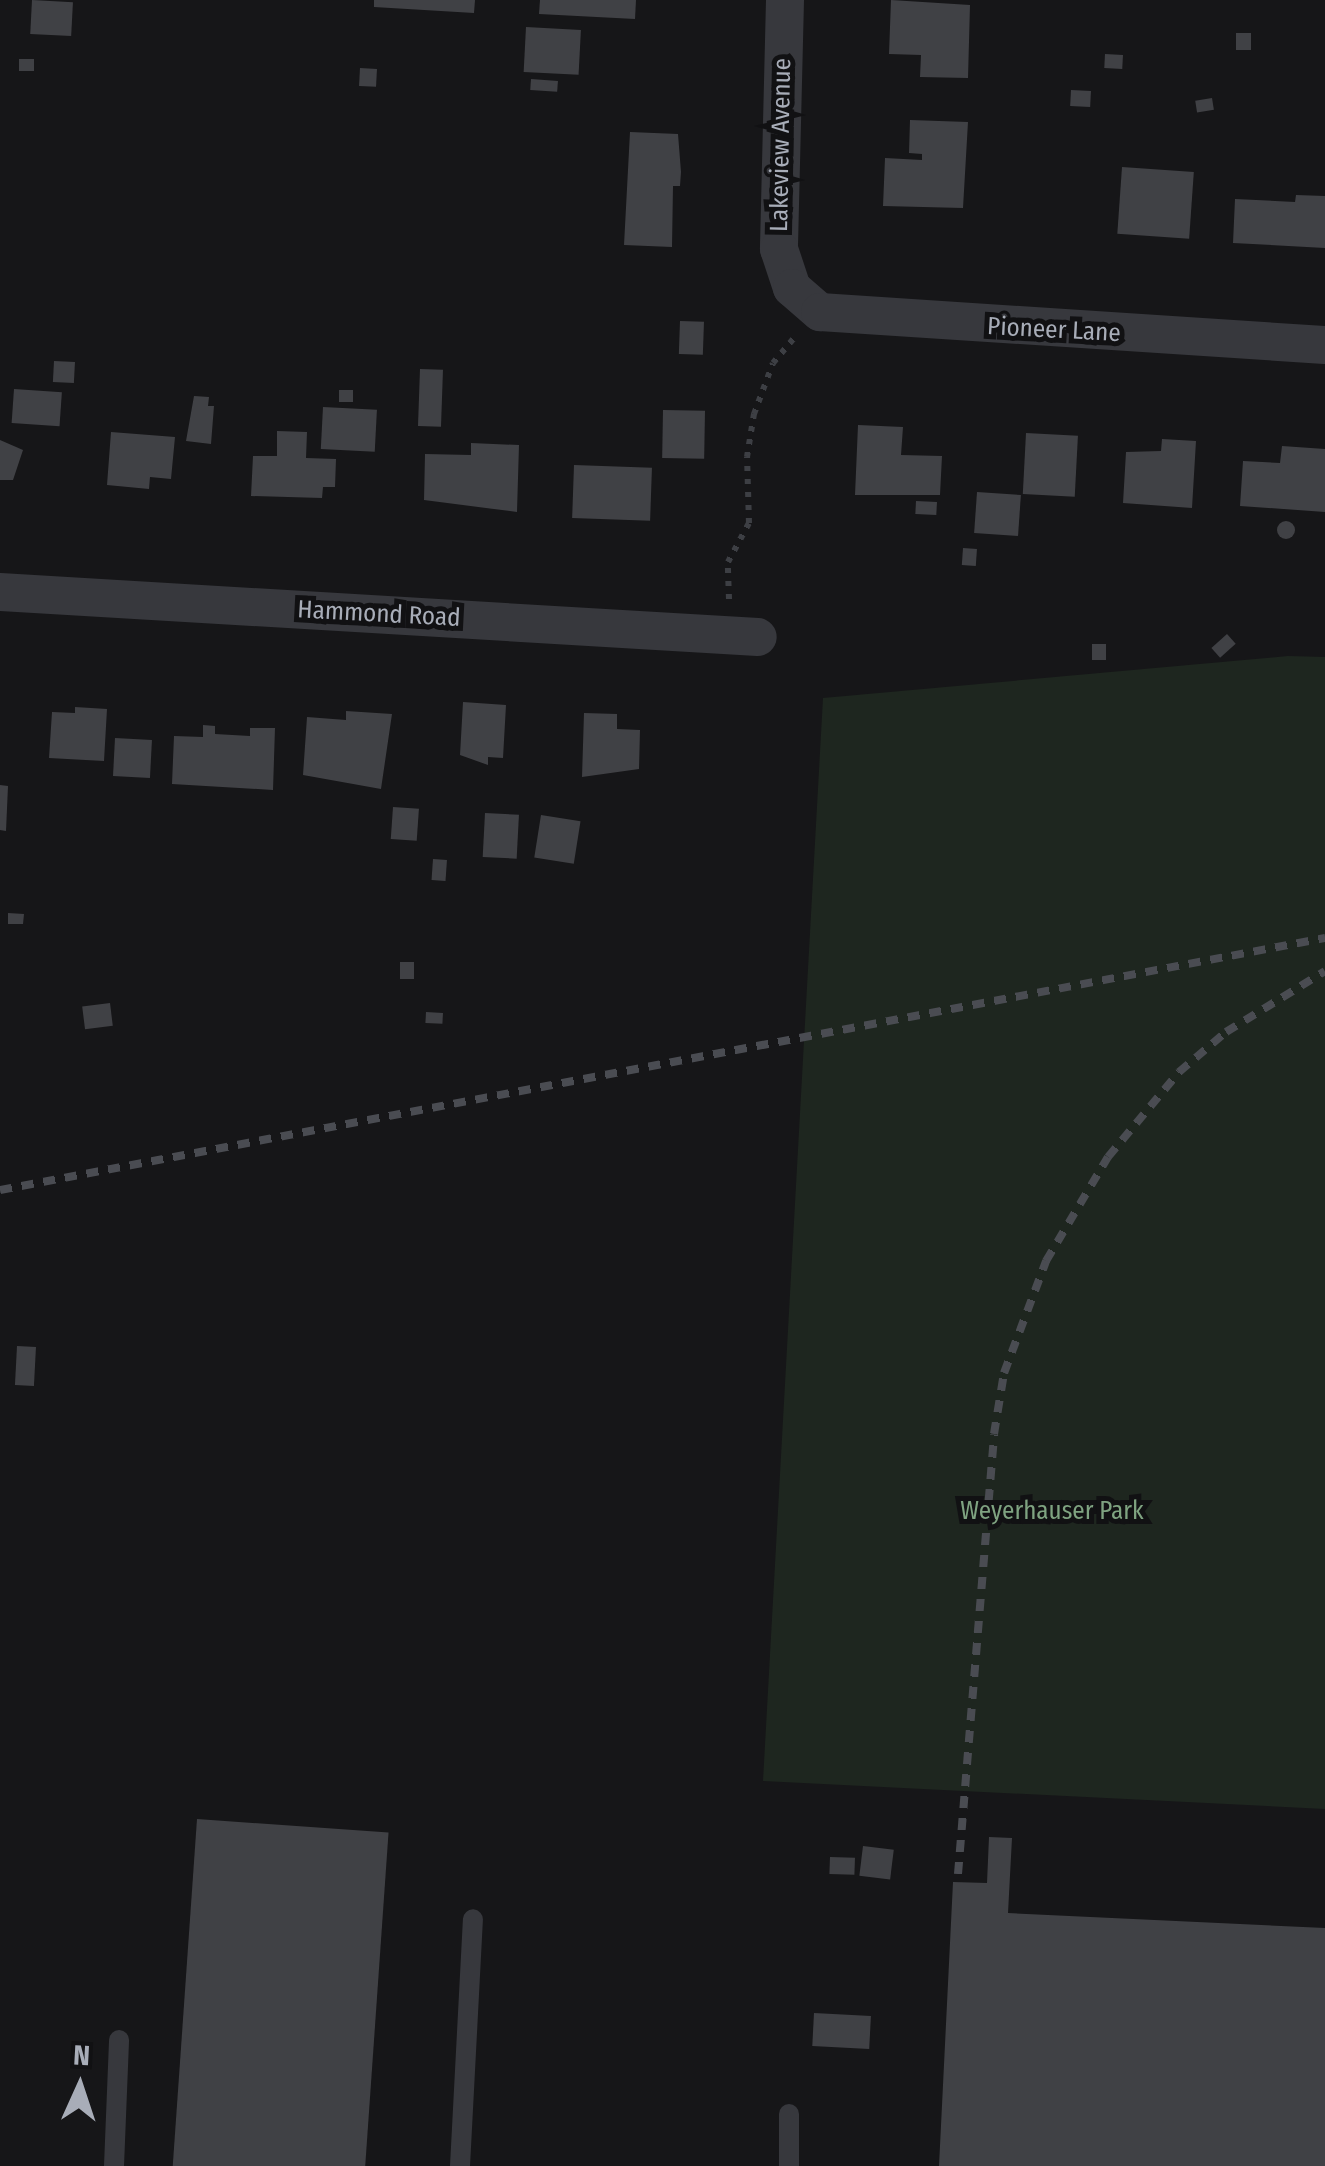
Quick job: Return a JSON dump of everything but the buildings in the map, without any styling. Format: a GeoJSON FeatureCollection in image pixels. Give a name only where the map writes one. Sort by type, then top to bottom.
{"type":"FeatureCollection","features":[{"type":"Feature","properties":{"kind":"street","name":"Lakeview Avenue"},"geometry":{"type":"LineString","coordinates":[[785,0],[779,249],[806,300]]}},
{"type":"Feature","properties":{"kind":"street","name":"Pioneer Lane"},"geometry":{"type":"LineString","coordinates":[[806,300],[1325,346]]}},
{"type":"Feature","properties":{"kind":"street","name":"Hammond Road"},"geometry":{"type":"LineString","coordinates":[[0,592],[758,637]]}},
{"type":"Feature","properties":{"kind":"lane"},"geometry":{"type":"LineString","coordinates":[[460,2166],[474,1918]]}},
{"type":"Feature","properties":{"kind":"lane"},"geometry":{"type":"LineString","coordinates":[[114,2166],[120,2040]]}},
{"type":"Feature","properties":{"kind":"lane"},"geometry":{"type":"LineString","coordinates":[[788,2166],[789,2114]]}},
{"type":"Feature","properties":{"kind":"path"},"geometry":{"type":"LineString","coordinates":[[729,599],[728,562],[749,523],[746,457],[754,414],[806,300]]}},
{"type":"Feature","properties":{"kind":"green space","name":"Weyerhauser Park"},"geometry":{"type":"Polygon","coordinates":[[[1288,656],[1325,657],[1325,1809],[763,1781],[823,698],[1288,656]]]}},
{"type":"Feature","properties":{"kind":"railway"},"geometry":{"type":"LineString","coordinates":[[0,1190],[1325,938]]}},
{"type":"Feature","properties":{"kind":"railway"},"geometry":{"type":"LineString","coordinates":[[958,1874],[994,1434],[1004,1373],[1046,1261],[1108,1157],[1179,1072],[1226,1032],[1325,971]]}}]}
